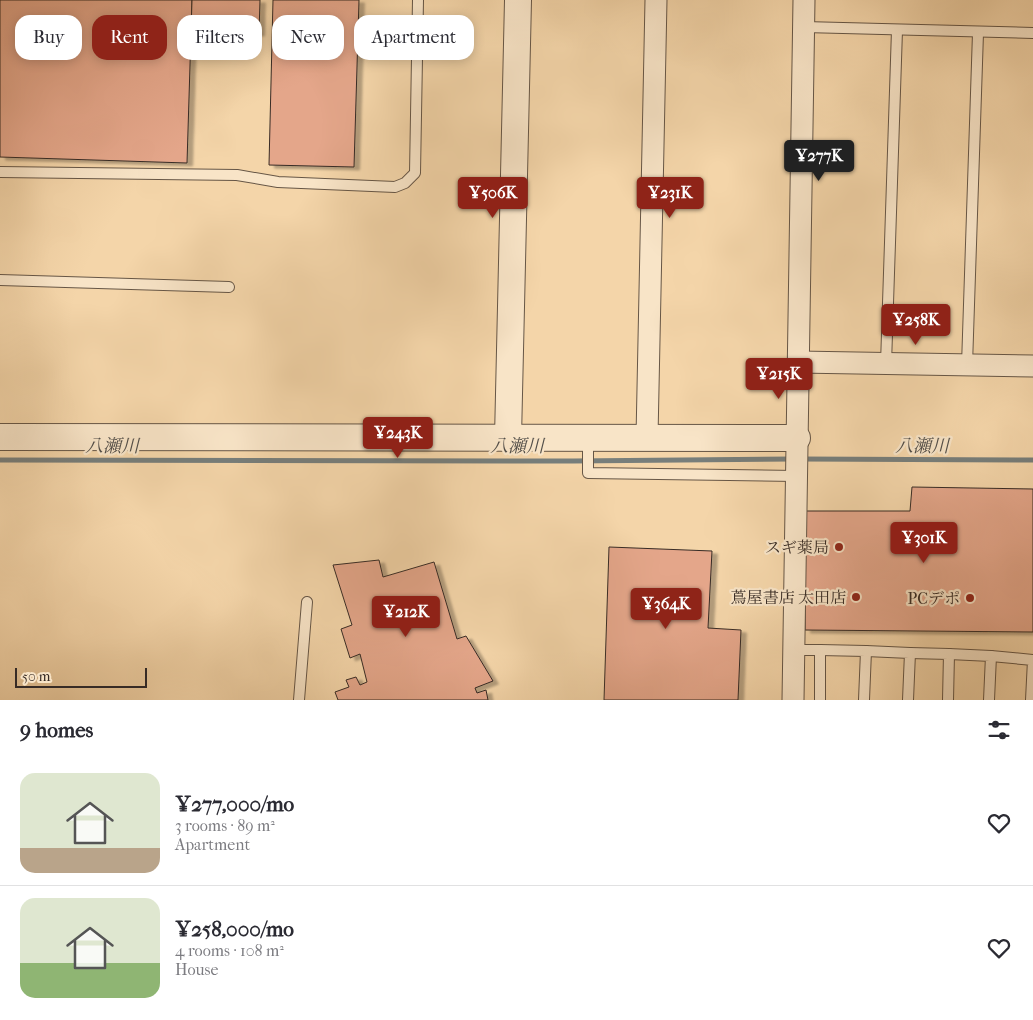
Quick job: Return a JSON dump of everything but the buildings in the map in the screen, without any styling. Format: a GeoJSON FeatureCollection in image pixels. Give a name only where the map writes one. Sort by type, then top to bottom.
{"type":"FeatureCollection","features":[{"type":"Feature","properties":{"kind":"street"},"geometry":{"type":"LineString","coordinates":[[508,438],[518,0]]}},
{"type":"Feature","properties":{"kind":"street"},"geometry":{"type":"LineString","coordinates":[[647,437],[656,0]]}},
{"type":"Feature","properties":{"kind":"street"},"geometry":{"type":"LineString","coordinates":[[793,700],[804,0]]}},
{"type":"Feature","properties":{"kind":"street"},"geometry":{"type":"LineString","coordinates":[[798,362],[1033,366]]}},
{"type":"Feature","properties":{"kind":"street"},"geometry":{"type":"LineString","coordinates":[[0,437],[508,438],[588,444],[647,437],[797,458]]}},
{"type":"Feature","properties":{"kind":"lane"},"geometry":{"type":"LineString","coordinates":[[0,172],[237,175],[278,182],[395,187],[405,183],[415,173],[418,0]]}},
{"type":"Feature","properties":{"kind":"lane"},"geometry":{"type":"LineString","coordinates":[[804,28],[1033,32]]}},
{"type":"Feature","properties":{"kind":"lane"},"geometry":{"type":"LineString","coordinates":[[886,364],[897,30]]}},
{"type":"Feature","properties":{"kind":"lane"},"geometry":{"type":"LineString","coordinates":[[967,365],[978,32]]}},
{"type":"Feature","properties":{"kind":"lane"},"geometry":{"type":"LineString","coordinates":[[0,280],[229,287]]}},
{"type":"Feature","properties":{"kind":"lane"},"geometry":{"type":"LineString","coordinates":[[588,444],[588,473],[797,458]]}},
{"type":"Feature","properties":{"kind":"lane"},"geometry":{"type":"LineString","coordinates":[[299,700],[307,602]]}},
{"type":"Feature","properties":{"kind":"lane"},"geometry":{"type":"LineString","coordinates":[[794,650],[949,654],[1033,660],[1031,700]]}},
{"type":"Feature","properties":{"kind":"lane"},"geometry":{"type":"LineString","coordinates":[[820,650],[820,700]]}},
{"type":"Feature","properties":{"kind":"lane"},"geometry":{"type":"LineString","coordinates":[[864,700],[866,651]]}},
{"type":"Feature","properties":{"kind":"lane"},"geometry":{"type":"LineString","coordinates":[[908,700],[910,653]]}},
{"type":"Feature","properties":{"kind":"lane"},"geometry":{"type":"LineString","coordinates":[[948,700],[949,654]]}},
{"type":"Feature","properties":{"kind":"lane"},"geometry":{"type":"LineString","coordinates":[[989,700],[990,656]]}},
{"type":"Feature","properties":{"kind":"waterway","name":"八瀬川"},"geometry":{"type":"LineString","coordinates":[[0,460],[573,461],[793,459]]}},
{"type":"Feature","properties":{"kind":"waterway","name":"八瀬川"},"geometry":{"type":"LineString","coordinates":[[801,459],[1033,460]]}},
{"type":"Feature","properties":{"kind":"place","name":"スギ薬局"},"geometry":{"type":"Point","coordinates":[839,547]}},
{"type":"Feature","properties":{"kind":"place","name":"蔦屋書店 太田店"},"geometry":{"type":"Point","coordinates":[856,597]}},
{"type":"Feature","properties":{"kind":"place","name":"PCデポ"},"geometry":{"type":"Point","coordinates":[970,598]}}]}
